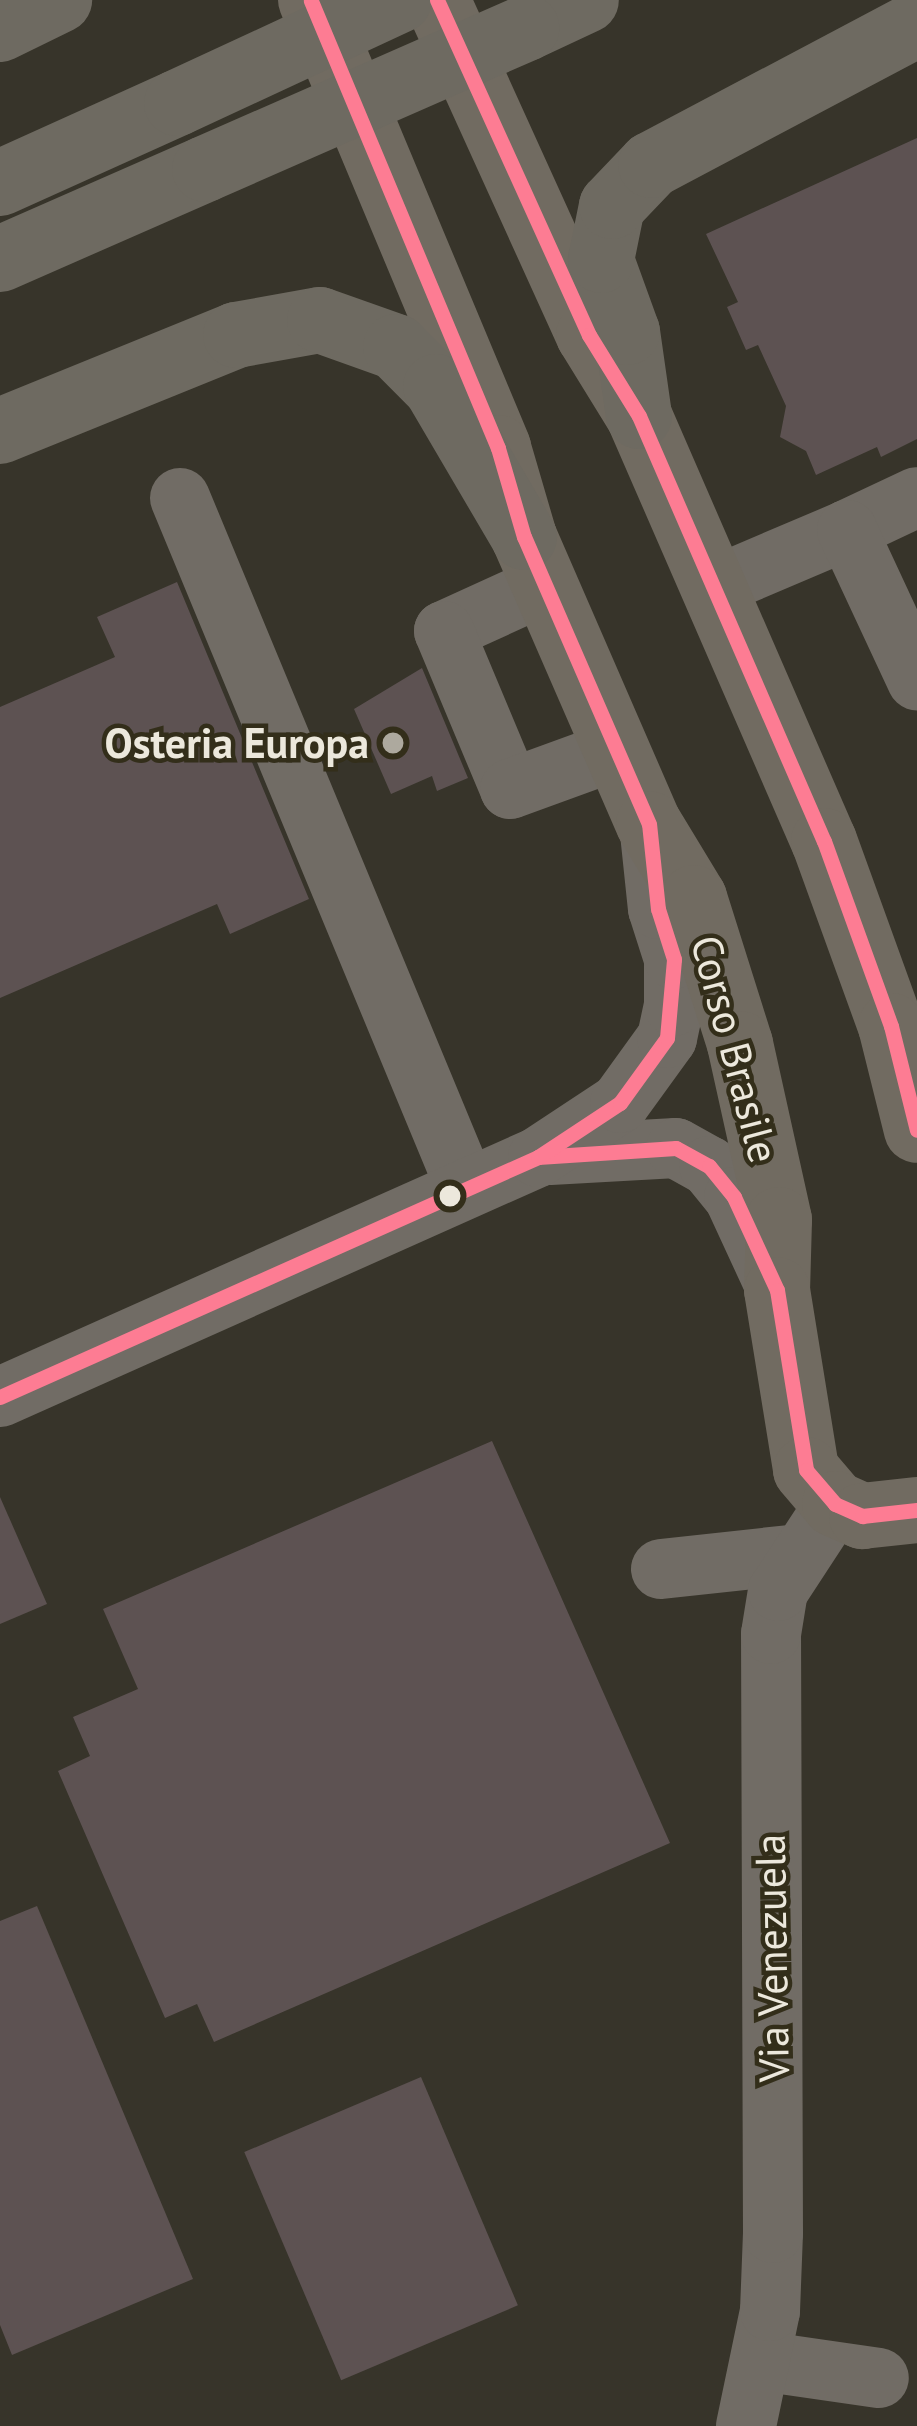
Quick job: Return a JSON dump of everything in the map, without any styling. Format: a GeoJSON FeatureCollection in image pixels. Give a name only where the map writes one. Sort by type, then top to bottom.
{"type":"FeatureCollection","features":[{"type":"Feature","properties":{"kind":"highway"},"geometry":{"type":"LineString","coordinates":[[0,29],[59,0]]}},
{"type":"Feature","properties":{"kind":"highway"},"geometry":{"type":"LineString","coordinates":[[0,183],[399,0]]}},
{"type":"Feature","properties":{"kind":"highway"},"geometry":{"type":"LineString","coordinates":[[0,259],[586,0]]}},
{"type":"Feature","properties":{"kind":"highway"},"geometry":{"type":"LineString","coordinates":[[639,416],[627,332],[601,260],[612,206],[651,165],[917,24]]}},
{"type":"Feature","properties":{"kind":"highway"},"geometry":{"type":"LineString","coordinates":[[0,431],[236,335],[320,320],[396,347],[436,387],[535,561]]}},
{"type":"Feature","properties":{"kind":"main road","name":"Corso Brasile"},"geometry":{"type":"LineString","coordinates":[[311,0],[498,448],[535,561],[649,824],[694,898],[740,1044],[779,1220],[776,1290],[817,1529]]}},
{"type":"Feature","properties":{"kind":"main road"},"geometry":{"type":"LineString","coordinates":[[437,0],[589,335],[639,416],[824,841],[891,1026],[917,1130]]}},
{"type":"Feature","properties":{"kind":"main road"},"geometry":{"type":"LineString","coordinates":[[817,1529],[862,1516],[913,1514]]}},
{"type":"Feature","properties":{"kind":"street"},"geometry":{"type":"LineString","coordinates":[[713,587],[917,497]]}},
{"type":"Feature","properties":{"kind":"street"},"geometry":{"type":"LineString","coordinates":[[180,498],[466,1188]]}},
{"type":"Feature","properties":{"kind":"street"},"geometry":{"type":"LineString","coordinates":[[847,530],[917,680]]}},
{"type":"Feature","properties":{"kind":"street"},"geometry":{"type":"LineString","coordinates":[[535,561],[444,631],[510,789],[617,750]]}},
{"type":"Feature","properties":{"kind":"street"},"geometry":{"type":"LineString","coordinates":[[0,1397],[538,1156],[620,1102],[667,1038],[674,959],[658,909],[649,824]]}},
{"type":"Feature","properties":{"kind":"street"},"geometry":{"type":"LineString","coordinates":[[538,1156],[659,1148],[692,1157],[734,1198],[776,1290]]}},
{"type":"Feature","properties":{"kind":"street"},"geometry":{"type":"LineString","coordinates":[[661,1569],[817,1529]]}},
{"type":"Feature","properties":{"kind":"street","name":"Via Venezuela"},"geometry":{"type":"LineString","coordinates":[[746,2426],[761,2361],[774,2168],[771,1634],[778,1591],[817,1529]]}},
{"type":"Feature","properties":{"kind":"street"},"geometry":{"type":"LineString","coordinates":[[761,2361],[879,2378]]}},
{"type":"Feature","properties":{"kind":"building"},"geometry":{"type":"Polygon","coordinates":[[[917,138],[917,439],[881,457],[877,447],[816,475],[806,451],[780,437],[786,406],[758,345],[746,350],[727,307],[738,302],[706,234],[917,138]]]}},
{"type":"Feature","properties":{"kind":"building"},"geometry":{"type":"Polygon","coordinates":[[[177,582],[309,899],[230,934],[217,904],[0,998],[0,707],[115,657],[97,617],[177,582]]]}},
{"type":"Feature","properties":{"kind":"building"},"geometry":{"type":"Polygon","coordinates":[[[422,668],[468,778],[437,791],[432,776],[391,794],[354,709],[422,668]]]}},
{"type":"Feature","properties":{"kind":"building"},"geometry":{"type":"Polygon","coordinates":[[[492,1441],[670,1843],[214,2042],[197,2004],[165,2018],[58,1771],[90,1756],[73,1717],[138,1689],[103,1609],[492,1441]]]}},
{"type":"Feature","properties":{"kind":"building"},"geometry":{"type":"Polygon","coordinates":[[[0,1497],[47,1604],[0,1624],[0,1497]]]}},
{"type":"Feature","properties":{"kind":"building"},"geometry":{"type":"Polygon","coordinates":[[[37,1906],[193,2279],[12,2355],[0,2325],[0,1921],[37,1906]]]}},
{"type":"Feature","properties":{"kind":"building"},"geometry":{"type":"Polygon","coordinates":[[[421,2077],[518,2305],[341,2380],[244,2152],[421,2077]]]}},
{"type":"Feature","properties":{"kind":"transit line"},"geometry":{"type":"LineString","coordinates":[[0,1397],[538,1157],[620,1103],[667,1038],[674,959],[658,909],[649,824],[524,537],[498,448],[311,0]]}},
{"type":"Feature","properties":{"kind":"transit line"},"geometry":{"type":"LineString","coordinates":[[437,0],[589,335],[639,416],[824,841],[891,1026],[917,1130]]}},
{"type":"Feature","properties":{"kind":"transit line"},"geometry":{"type":"LineString","coordinates":[[538,1157],[676,1148],[709,1166],[734,1197],[777,1290],[806,1470],[835,1504],[862,1516],[917,1510]]}},
{"type":"Feature","properties":{"kind":"place","name":"Osteria Europa"},"geometry":{"type":"Point","coordinates":[393,743]}}]}
